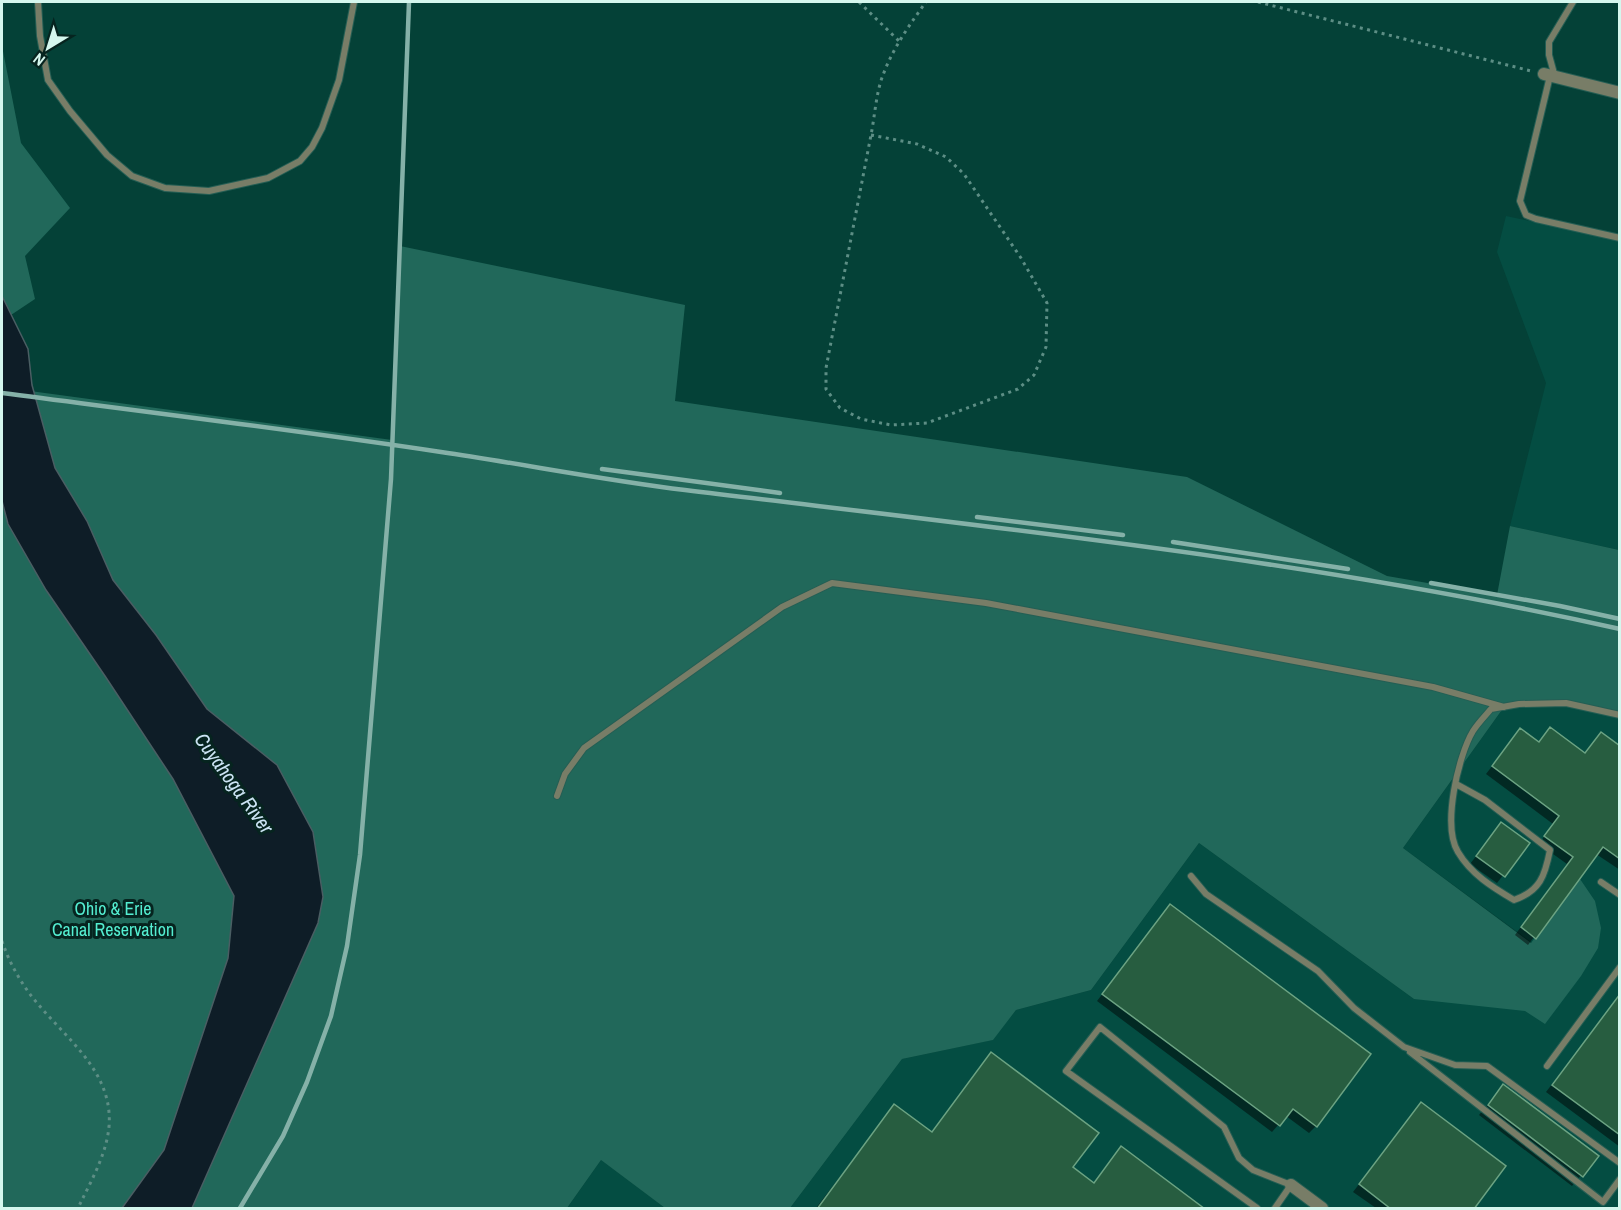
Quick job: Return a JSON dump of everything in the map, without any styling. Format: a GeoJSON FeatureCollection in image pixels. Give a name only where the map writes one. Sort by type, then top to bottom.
{"type":"FeatureCollection","features":[{"type":"Feature","properties":{"kind":"street"},"geometry":{"type":"LineString","coordinates":[[1550,76],[1620,93]]}},
{"type":"Feature","properties":{"kind":"street"},"geometry":{"type":"LineString","coordinates":[[1291,1185],[1322,1209]]}},
{"type":"Feature","properties":{"kind":"lane"},"geometry":{"type":"LineString","coordinates":[[38,2],[40,36],[48,80],[70,111],[107,155],[132,177],[165,188],[209,191],[268,178],[300,161],[312,147],[322,128],[339,80],[354,2]]}},
{"type":"Feature","properties":{"kind":"lane"},"geometry":{"type":"LineString","coordinates":[[1573,2],[1549,42],[1550,76],[1520,201],[1526,215],[1546,222],[1620,238]]}},
{"type":"Feature","properties":{"kind":"lane"},"geometry":{"type":"LineString","coordinates":[[558,796],[564,774],[584,748],[782,607],[832,584],[986,603],[1433,687],[1504,707]]}},
{"type":"Feature","properties":{"kind":"lane"},"geometry":{"type":"LineString","coordinates":[[1456,784],[1485,801],[1550,850],[1546,874],[1527,896],[1514,900],[1490,886],[1471,870],[1456,850],[1451,830],[1456,784],[1465,749],[1473,731],[1491,709],[1504,707],[1566,703],[1620,715]]}},
{"type":"Feature","properties":{"kind":"lane"},"geometry":{"type":"LineString","coordinates":[[1191,876],[1206,894],[1318,971],[1354,1008],[1603,1202],[1620,1179]]}},
{"type":"Feature","properties":{"kind":"lane"},"geometry":{"type":"LineString","coordinates":[[1601,882],[1620,895]]}},
{"type":"Feature","properties":{"kind":"lane"},"geometry":{"type":"LineString","coordinates":[[1547,1066],[1620,967]]}},
{"type":"Feature","properties":{"kind":"lane"},"geometry":{"type":"LineString","coordinates":[[1257,1209],[1066,1071],[1100,1027],[1224,1126],[1239,1158],[1253,1170],[1291,1185],[1275,1209]]}},
{"type":"Feature","properties":{"kind":"lane"},"geometry":{"type":"LineString","coordinates":[[1404,1047],[1455,1065],[1487,1066],[1620,1162]]}},
{"type":"Feature","properties":{"kind":"path"},"geometry":{"type":"LineString","coordinates":[[859,2],[900,42]]}},
{"type":"Feature","properties":{"kind":"path"},"geometry":{"type":"LineString","coordinates":[[871,135],[917,144],[946,157],[964,174],[1021,258],[1047,303],[1046,347],[1034,375],[1018,389],[927,423],[891,425],[861,419],[840,408],[826,389],[826,368],[871,135],[883,75],[900,42],[926,2]]}},
{"type":"Feature","properties":{"kind":"path"},"geometry":{"type":"LineString","coordinates":[[1258,2],[1550,76]]}},
{"type":"Feature","properties":{"kind":"path"},"geometry":{"type":"LineString","coordinates":[[2,941],[10,963],[28,992],[81,1050],[101,1081],[109,1102],[109,1128],[105,1147],[78,1209]]}},
{"type":"Feature","properties":{"kind":"shaded area"},"geometry":{"type":"Polygon","coordinates":[[[1506,216],[1619,240],[1619,550],[1510,526],[1546,383],[1497,252],[1506,216]]]}},
{"type":"Feature","properties":{"kind":"shaded area"},"geometry":{"type":"Polygon","coordinates":[[[1566,703],[1619,715],[1619,1208],[790,1208],[902,1059],[992,1040],[1016,1010],[1091,990],[1199,843],[1414,999],[1561,964],[1403,848],[1504,707],[1566,703]]]}},
{"type":"Feature","properties":{"kind":"shaded area"},"geometry":{"type":"Polygon","coordinates":[[[601,1160],[665,1208],[567,1208],[601,1160]]]}},
{"type":"Feature","properties":{"kind":"green space"},"geometry":{"type":"Polygon","coordinates":[[[2,46],[21,143],[70,208],[25,256],[35,299],[11,315],[2,296],[2,46]]]}},
{"type":"Feature","properties":{"kind":"green space"},"geometry":{"type":"Polygon","coordinates":[[[400,246],[685,305],[675,401],[1187,477],[1387,576],[1497,595],[1510,526],[1619,550],[1619,715],[1566,703],[1504,707],[1403,848],[1531,943],[1580,879],[1595,901],[1601,928],[1598,948],[1581,976],[1545,1024],[1525,1011],[1414,999],[1199,843],[1091,990],[1016,1010],[993,1040],[902,1059],[790,1208],[665,1208],[601,1160],[567,1208],[192,1208],[323,896],[313,832],[277,765],[207,709],[156,635],[113,580],[87,521],[55,468],[30,391],[392,440],[400,246]]]}},
{"type":"Feature","properties":{"kind":"green space","name":"Ohio & Erie Canal Reservation"},"geometry":{"type":"Polygon","coordinates":[[[2,485],[90,653],[173,779],[234,896],[228,958],[164,1150],[147,1173],[130,1208],[2,1208],[2,485]]]}},
{"type":"Feature","properties":{"kind":"water","name":"Cuyahoga River"},"geometry":{"type":"Polygon","coordinates":[[[2,296],[28,349],[32,385],[55,468],[87,521],[113,580],[156,635],[207,709],[277,765],[313,832],[323,897],[318,923],[192,1208],[122,1208],[164,1150],[228,958],[234,896],[173,779],[46,590],[8,524],[2,501],[2,296]]]}},
{"type":"Feature","properties":{"kind":"building"},"geometry":{"type":"Polygon","coordinates":[[[1550,727],[1585,753],[1601,732],[1620,746],[1620,859],[1603,847],[1536,939],[1521,927],[1573,857],[1544,836],[1559,816],[1492,766],[1520,728],[1539,742],[1550,727]]]}},
{"type":"Feature","properties":{"kind":"building"},"geometry":{"type":"Polygon","coordinates":[[[1501,822],[1530,843],[1505,877],[1476,856],[1501,822]]]}},
{"type":"Feature","properties":{"kind":"building"},"geometry":{"type":"Polygon","coordinates":[[[1170,904],[1371,1054],[1317,1127],[1293,1109],[1280,1126],[1102,994],[1170,904]]]}},
{"type":"Feature","properties":{"kind":"building"},"geometry":{"type":"Polygon","coordinates":[[[1620,994],[1620,1135],[1552,1085],[1620,994]]]}},
{"type":"Feature","properties":{"kind":"building"},"geometry":{"type":"Polygon","coordinates":[[[991,1052],[1099,1133],[1073,1167],[1094,1183],[1121,1146],[1205,1209],[817,1209],[894,1104],[932,1132],[991,1052]]]}},
{"type":"Feature","properties":{"kind":"building"},"geometry":{"type":"Polygon","coordinates":[[[1503,1084],[1599,1156],[1583,1177],[1488,1105],[1503,1084]]]}},
{"type":"Feature","properties":{"kind":"building"},"geometry":{"type":"Polygon","coordinates":[[[1421,1102],[1506,1166],[1474,1209],[1391,1209],[1359,1184],[1421,1102]]]}},
{"type":"Feature","properties":{"kind":"railway"},"geometry":{"type":"LineString","coordinates":[[240,1208],[283,1136],[307,1082],[331,1016],[347,946],[360,855],[391,479],[409,2]]}},
{"type":"Feature","properties":{"kind":"railway"},"geometry":{"type":"LineString","coordinates":[[2,393],[386,444],[654,486],[1037,532],[1271,565],[1504,605],[1620,629]]}},
{"type":"Feature","properties":{"kind":"railway"},"geometry":{"type":"LineString","coordinates":[[602,469],[780,493]]}},
{"type":"Feature","properties":{"kind":"railway"},"geometry":{"type":"LineString","coordinates":[[977,517],[1123,535]]}},
{"type":"Feature","properties":{"kind":"railway"},"geometry":{"type":"LineString","coordinates":[[1173,542],[1348,569]]}},
{"type":"Feature","properties":{"kind":"railway"},"geometry":{"type":"LineString","coordinates":[[1431,583],[1620,619]]}}]}
